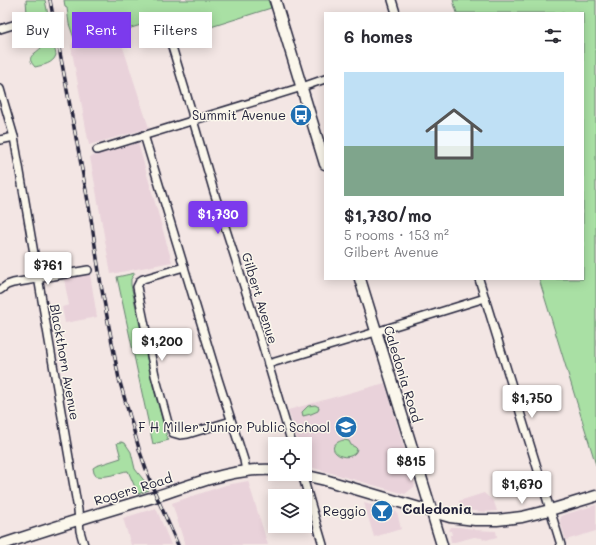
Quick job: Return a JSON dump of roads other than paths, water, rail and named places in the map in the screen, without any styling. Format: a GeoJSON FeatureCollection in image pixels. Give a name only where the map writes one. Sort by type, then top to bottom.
{"type":"FeatureCollection","features":[{"type":"Feature","properties":{"kind":"street"},"geometry":{"type":"LineString","coordinates":[[276,0],[324,161]]}},
{"type":"Feature","properties":{"kind":"street"},"geometry":{"type":"LineString","coordinates":[[392,0],[396,12]]}},
{"type":"Feature","properties":{"kind":"street"},"geometry":{"type":"LineString","coordinates":[[0,28],[12,24]]}},
{"type":"Feature","properties":{"kind":"street","name":"Gilbert Avenue"},"geometry":{"type":"LineString","coordinates":[[172,48],[216,199],[290,437]]}},
{"type":"Feature","properties":{"kind":"street"},"geometry":{"type":"LineString","coordinates":[[97,150],[324,79]]}},
{"type":"Feature","properties":{"kind":"street","name":"Blackthorn Avenue"},"geometry":{"type":"LineString","coordinates":[[0,89],[14,137],[78,510],[80,531],[84,545]]}},
{"type":"Feature","properties":{"kind":"street"},"geometry":{"type":"LineString","coordinates":[[144,135],[244,460],[246,471]]}},
{"type":"Feature","properties":{"kind":"street"},"geometry":{"type":"LineString","coordinates":[[0,140],[14,137]]}},
{"type":"Feature","properties":{"kind":"street"},"geometry":{"type":"LineString","coordinates":[[184,267],[143,279],[137,287],[155,375],[168,423],[173,433],[180,435],[231,421]]}},
{"type":"Feature","properties":{"kind":"street"},"geometry":{"type":"LineString","coordinates":[[0,290],[13,283],[88,270]]}},
{"type":"Feature","properties":{"kind":"street","name":"Caledonia Road"},"geometry":{"type":"LineString","coordinates":[[360,280],[442,545]]}},
{"type":"Feature","properties":{"kind":"street"},"geometry":{"type":"LineString","coordinates":[[479,280],[561,545]]}},
{"type":"Feature","properties":{"kind":"street"},"geometry":{"type":"LineString","coordinates":[[268,364],[485,298]]}},
{"type":"Feature","properties":{"kind":"street","name":"Rogers Road"},"geometry":{"type":"LineString","coordinates":[[0,545],[79,519],[212,479],[246,471],[268,470]]}},
{"type":"Feature","properties":{"kind":"street"},"geometry":{"type":"LineString","coordinates":[[312,477],[450,517],[492,521],[509,519],[550,510],[596,496]]}},
{"type":"Feature","properties":{"kind":"street"},"geometry":{"type":"LineString","coordinates":[[303,481],[323,545]]}},
{"type":"Feature","properties":{"kind":"railway"},"geometry":{"type":"LineString","coordinates":[[50,0],[90,212],[101,285],[119,379],[140,452],[152,486],[178,545]]}},
{"type":"Feature","properties":{"kind":"place","name":"Summit Avenue"},"geometry":{"type":"Point","coordinates":[301,115]}},
{"type":"Feature","properties":{"kind":"place","name":"F H Miller Junior Public School"},"geometry":{"type":"Point","coordinates":[346,427]}},
{"type":"Feature","properties":{"kind":"place","name":"Reggio"},"geometry":{"type":"Point","coordinates":[382,511]}},
{"type":"Feature","properties":{"kind":"district","name":"Caledonia"},"geometry":{"type":"Point","coordinates":[437,509]}}]}
